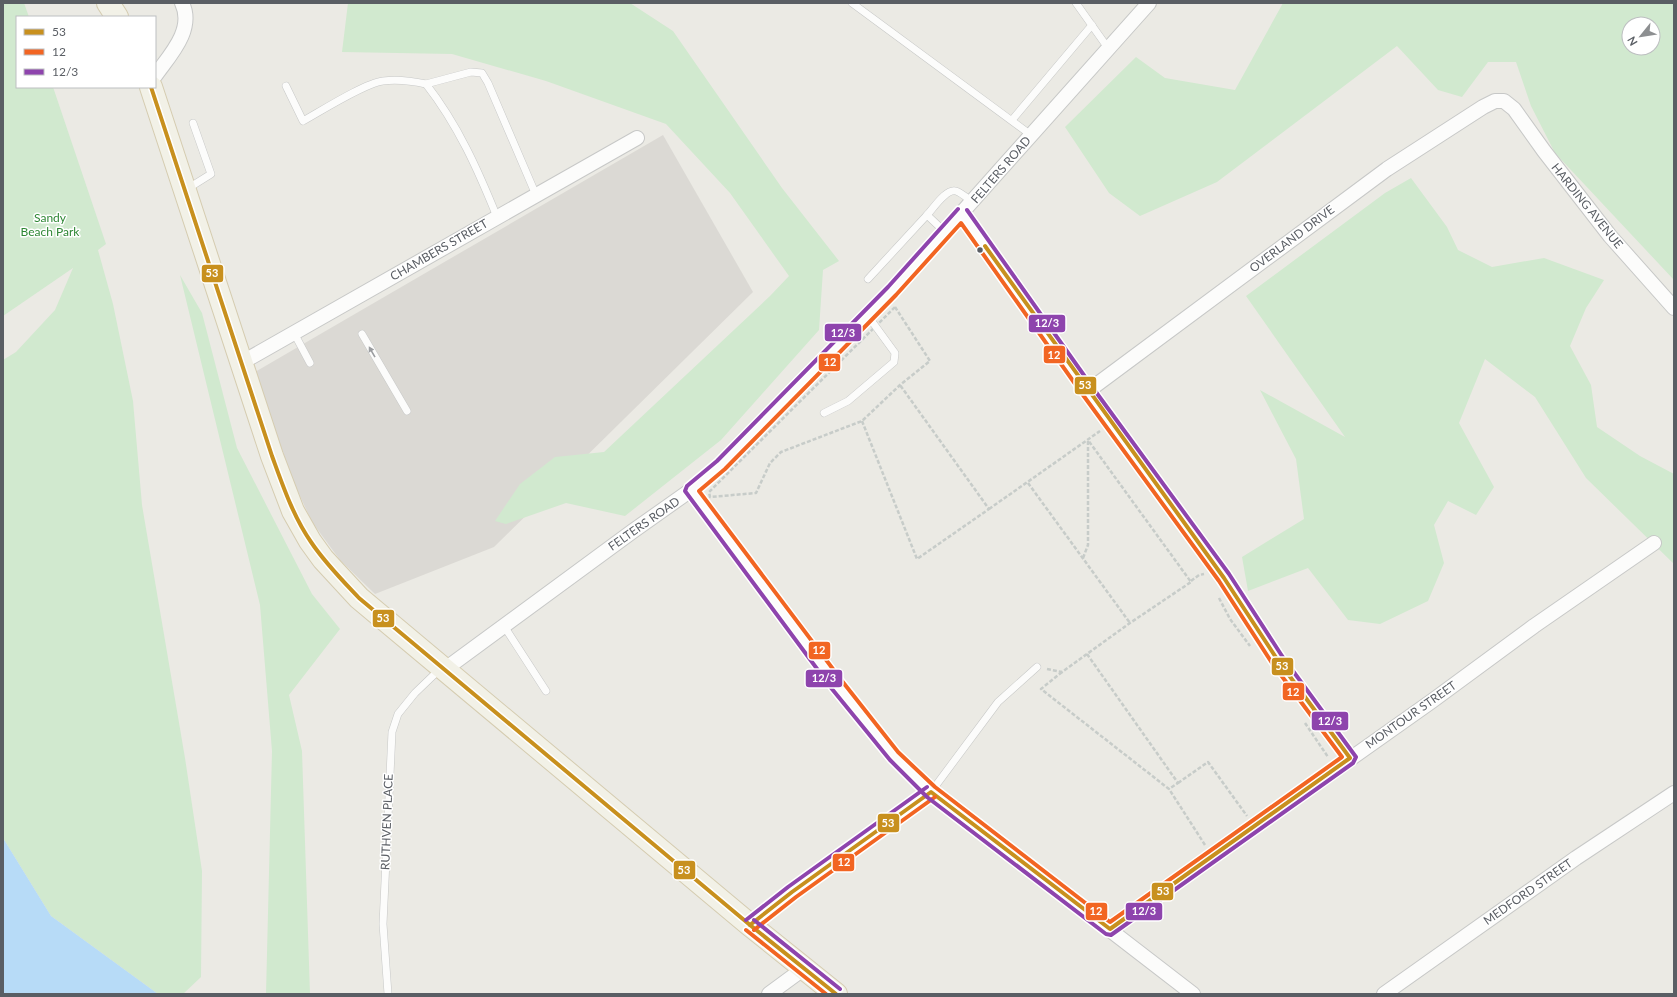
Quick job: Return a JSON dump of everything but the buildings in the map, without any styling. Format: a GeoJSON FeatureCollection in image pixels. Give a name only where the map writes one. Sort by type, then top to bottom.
{"type":"FeatureCollection","features":[{"type":"Feature","properties":{"kind":"main road"},"geometry":{"type":"LineString","coordinates":[[108,3],[116,16]]}},
{"type":"Feature","properties":{"kind":"main road"},"geometry":{"type":"LineString","coordinates":[[151,88],[272,456],[293,511],[310,541],[323,559],[359,598],[750,925],[836,994]]}},
{"type":"Feature","properties":{"kind":"street"},"geometry":{"type":"LineString","coordinates":[[156,75],[184,33],[185,19],[182,3]]}},
{"type":"Feature","properties":{"kind":"street","name":"FELTERS ROAD"},"geometry":{"type":"LineString","coordinates":[[443,669],[691,490],[721,465],[868,316],[972,202],[1149,3]]}},
{"type":"Feature","properties":{"kind":"street","name":"OVERLAND DRIVE"},"geometry":{"type":"LineString","coordinates":[[1088,391],[1387,169],[1483,107],[1495,101],[1504,101]]}},
{"type":"Feature","properties":{"kind":"street","name":"HARDING AVENUE"},"geometry":{"type":"LineString","coordinates":[[1504,101],[1514,109],[1544,151],[1610,236],[1674,308]]}},
{"type":"Feature","properties":{"kind":"street","name":"CHAMBERS STREET"},"geometry":{"type":"LineString","coordinates":[[241,363],[637,138]]}},
{"type":"Feature","properties":{"kind":"street"},"geometry":{"type":"LineString","coordinates":[[962,213],[1088,391],[1224,578],[1277,659],[1350,758]]}},
{"type":"Feature","properties":{"kind":"street"},"geometry":{"type":"LineString","coordinates":[[691,490],[837,684],[894,756],[931,792],[1193,994]]}},
{"type":"Feature","properties":{"kind":"street","name":"MONTOUR STREET"},"geometry":{"type":"LineString","coordinates":[[1110,929],[1534,626],[1654,543]]}},
{"type":"Feature","properties":{"kind":"street"},"geometry":{"type":"LineString","coordinates":[[750,925],[792,892],[931,792]]}},
{"type":"Feature","properties":{"kind":"street","name":"MEDFORD STREET"},"geometry":{"type":"LineString","coordinates":[[1384,994],[1576,858],[1674,793]]}},
{"type":"Feature","properties":{"kind":"street"},"geometry":{"type":"LineString","coordinates":[[769,994],[803,968]]}},
{"type":"Feature","properties":{"kind":"lane"},"geometry":{"type":"LineString","coordinates":[[852,3],[1031,135]]}},
{"type":"Feature","properties":{"kind":"lane"},"geometry":{"type":"LineString","coordinates":[[1076,3],[1108,48]]}},
{"type":"Feature","properties":{"kind":"lane"},"geometry":{"type":"LineString","coordinates":[[1012,120],[1092,25]]}},
{"type":"Feature","properties":{"kind":"lane"},"geometry":{"type":"LineString","coordinates":[[286,86],[303,121],[364,88],[382,81],[408,80],[426,84],[471,72],[482,74],[488,83],[536,195]]}},
{"type":"Feature","properties":{"kind":"lane"},"geometry":{"type":"LineString","coordinates":[[426,84],[459,132],[480,174],[497,217]]}},
{"type":"Feature","properties":{"kind":"lane"},"geometry":{"type":"LineString","coordinates":[[185,190],[211,174],[193,123]]}},
{"type":"Feature","properties":{"kind":"lane"},"geometry":{"type":"LineString","coordinates":[[868,279],[952,190],[958,191],[972,202]]}},
{"type":"Feature","properties":{"kind":"lane"},"geometry":{"type":"LineString","coordinates":[[927,215],[945,232]]}},
{"type":"Feature","properties":{"kind":"lane"},"geometry":{"type":"LineString","coordinates":[[824,413],[848,401],[894,362],[895,353],[868,316]]}},
{"type":"Feature","properties":{"kind":"lane"},"geometry":{"type":"LineString","coordinates":[[294,333],[310,363]]}},
{"type":"Feature","properties":{"kind":"lane"},"geometry":{"type":"LineString","coordinates":[[362,334],[407,411]]}},
{"type":"Feature","properties":{"kind":"lane"},"geometry":{"type":"LineString","coordinates":[[504,626],[546,691]]}},
{"type":"Feature","properties":{"kind":"lane"},"geometry":{"type":"LineString","coordinates":[[931,792],[998,702],[1037,667]]}},
{"type":"Feature","properties":{"kind":"lane","name":"RUTHVEN PLACE"},"geometry":{"type":"LineString","coordinates":[[388,994],[383,924],[392,732],[398,714],[415,693],[443,669]]}},
{"type":"Feature","properties":{"kind":"path"},"geometry":{"type":"LineString","coordinates":[[895,307],[900,301]]}},
{"type":"Feature","properties":{"kind":"path"},"geometry":{"type":"LineString","coordinates":[[900,385],[989,509]]}},
{"type":"Feature","properties":{"kind":"path"},"geometry":{"type":"LineString","coordinates":[[862,421],[917,559],[1100,432],[1100,428]]}},
{"type":"Feature","properties":{"kind":"path"},"geometry":{"type":"LineString","coordinates":[[1083,558],[1088,545],[1088,440]]}},
{"type":"Feature","properties":{"kind":"path"},"geometry":{"type":"LineString","coordinates":[[1088,440],[1191,581]]}},
{"type":"Feature","properties":{"kind":"path"},"geometry":{"type":"LineString","coordinates":[[1028,483],[1130,623]]}},
{"type":"Feature","properties":{"kind":"path"},"geometry":{"type":"LineString","coordinates":[[1207,847],[1169,789],[1041,690],[1062,672],[1191,581],[1202,574],[1205,574],[1209,580]]}},
{"type":"Feature","properties":{"kind":"path"},"geometry":{"type":"LineString","coordinates":[[1216,593],[1230,619],[1252,649]]}},
{"type":"Feature","properties":{"kind":"path"},"geometry":{"type":"LineString","coordinates":[[1087,654],[1178,783]]}},
{"type":"Feature","properties":{"kind":"path"},"geometry":{"type":"LineString","coordinates":[[1037,667],[1062,672]]}},
{"type":"Feature","properties":{"kind":"path"},"geometry":{"type":"LineString","coordinates":[[1300,717],[1325,752],[1328,761]]}},
{"type":"Feature","properties":{"kind":"path"},"geometry":{"type":"LineString","coordinates":[[1169,789],[1208,762],[1248,818],[1254,814]]}},
{"type":"Feature","properties":{"kind":"shaded area"},"geometry":{"type":"Polygon","coordinates":[[[663,135],[753,292],[494,547],[375,594],[340,560],[312,522],[293,481],[255,372],[663,135]]]}},
{"type":"Feature","properties":{"kind":"green space","name":"Sandy Beach Park"},"geometry":{"type":"Polygon","coordinates":[[[3,3],[24,3],[29,16],[16,16],[16,88],[53,88],[106,244],[98,250],[113,304],[133,401],[142,505],[185,758],[202,871],[201,977],[183,994],[158,994],[51,916],[3,838],[3,360],[16,352],[55,310],[73,268],[3,316],[3,3]]]}},
{"type":"Feature","properties":{"kind":"green space"},"geometry":{"type":"Polygon","coordinates":[[[348,3],[630,3],[673,31],[782,188],[839,261],[823,270],[819,330],[721,440],[625,516],[566,503],[506,524],[495,521],[520,484],[555,457],[604,452],[770,296],[789,276],[730,193],[666,124],[546,81],[452,54],[342,52],[348,3]]]}},
{"type":"Feature","properties":{"kind":"green space"},"geometry":{"type":"Polygon","coordinates":[[[1283,3],[1674,3],[1674,280],[1555,153],[1531,106],[1516,62],[1488,62],[1462,97],[1438,90],[1397,46],[1217,182],[1140,216],[1109,193],[1065,127],[1136,57],[1165,78],[1235,90],[1283,3]]]}},
{"type":"Feature","properties":{"kind":"green space"},"geometry":{"type":"Polygon","coordinates":[[[1411,178],[1447,227],[1458,250],[1492,267],[1544,258],[1604,280],[1586,308],[1570,346],[1591,385],[1597,427],[1640,456],[1674,474],[1674,564],[1586,478],[1535,397],[1485,359],[1459,423],[1494,487],[1476,515],[1448,501],[1434,525],[1444,563],[1428,601],[1380,624],[1348,620],[1308,568],[1248,591],[1242,557],[1304,519],[1296,459],[1260,390],[1345,437],[1246,296],[1385,193],[1411,178]]]}},
{"type":"Feature","properties":{"kind":"green space"},"geometry":{"type":"Polygon","coordinates":[[[180,275],[202,313],[237,448],[312,594],[340,629],[289,695],[302,751],[310,994],[266,994],[272,751],[260,605],[180,275]]]}},
{"type":"Feature","properties":{"kind":"water"},"geometry":{"type":"Polygon","coordinates":[[[3,838],[51,916],[158,994],[3,994],[3,838]]]}},
{"type":"Feature","properties":{"kind":"transit line","name":"53"},"geometry":{"type":"LineString","coordinates":[[151,88],[284,490],[299,522],[316,550],[359,598],[750,925],[836,994]]}},
{"type":"Feature","properties":{"kind":"transit line","name":"12/3"},"geometry":{"type":"LineString","coordinates":[[958,209],[888,287],[717,461],[687,486],[685,491],[832,689],[890,760],[927,797],[1106,934],[1111,935],[1353,763],[1356,757],[1282,656],[1229,574],[1093,388],[967,210]]}},
{"type":"Feature","properties":{"kind":"transit line","name":"12"},"geometry":{"type":"LineString","coordinates":[[961,223],[1083,395],[1219,581],[1272,663],[1342,757],[1110,922],[935,787],[898,752],[842,681],[699,491],[725,469],[896,295],[961,223]]}},
{"type":"Feature","properties":{"kind":"transit line","name":"53"},"geometry":{"type":"LineString","coordinates":[[750,925],[792,892],[931,792],[1110,929],[1350,758],[1277,659],[1224,578],[985,246]]}},
{"type":"Feature","properties":{"kind":"transit line","name":"12/3"},"geometry":{"type":"LineString","coordinates":[[746,920],[788,887],[927,787]]}},
{"type":"Feature","properties":{"kind":"transit line","name":"12"},"geometry":{"type":"LineString","coordinates":[[754,930],[796,897],[935,797]]}},
{"type":"Feature","properties":{"kind":"transit line","name":"12/3"},"geometry":{"type":"LineString","coordinates":[[754,920],[840,989]]}},
{"type":"Feature","properties":{"kind":"transit line","name":"12"},"geometry":{"type":"LineString","coordinates":[[746,930],[826,994]]}}]}
